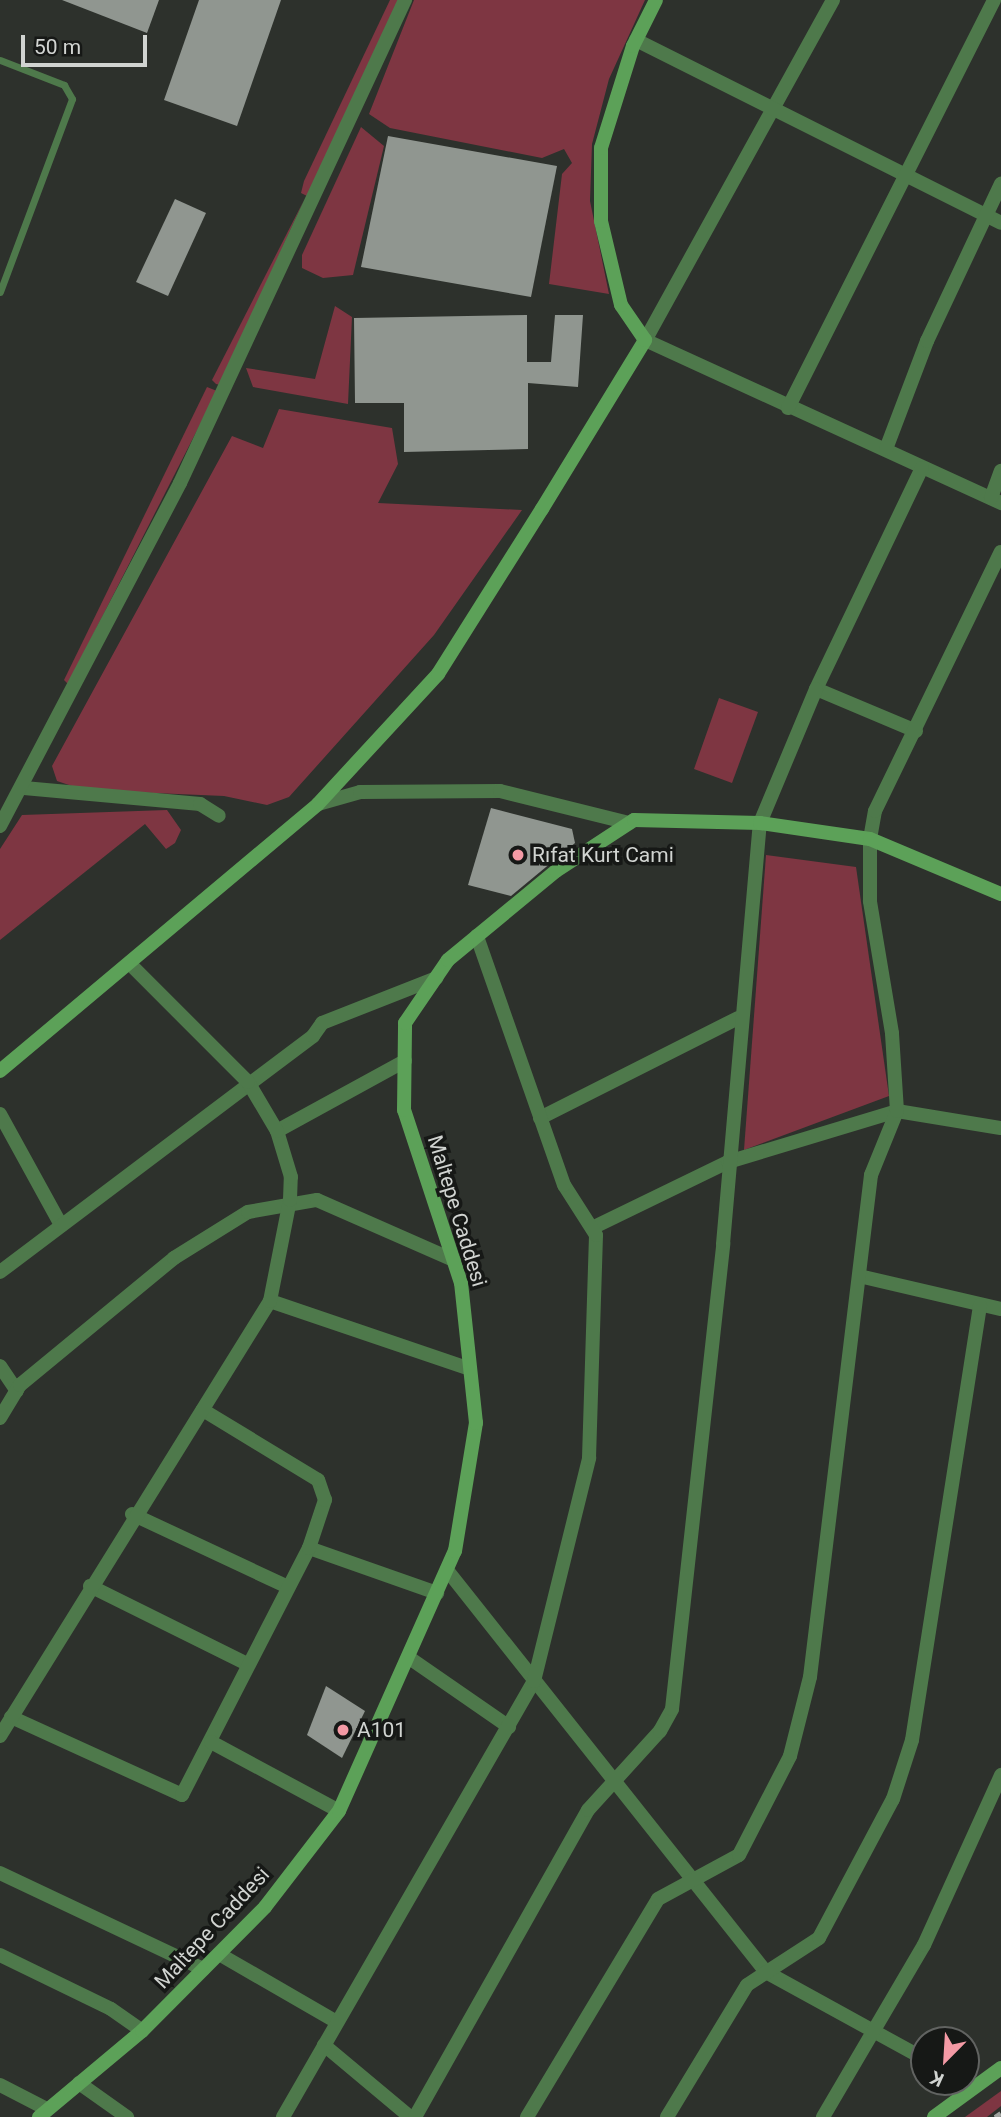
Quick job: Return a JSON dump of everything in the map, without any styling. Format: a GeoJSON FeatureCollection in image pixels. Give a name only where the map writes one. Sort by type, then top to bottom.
{"type":"FeatureCollection","features":[{"type":"Feature","properties":{"kind":"street"},"geometry":{"type":"LineString","coordinates":[[0,826],[24,788],[186,470],[405,0]]}},
{"type":"Feature","properties":{"kind":"street"},"geometry":{"type":"LineString","coordinates":[[656,0],[636,40],[601,148],[601,220],[621,305],[645,340],[788,408],[886,449],[996,501],[1001,471]]}},
{"type":"Feature","properties":{"kind":"street"},"geometry":{"type":"LineString","coordinates":[[0,1071],[317,804],[438,674],[645,340],[776,110],[833,0]]}},
{"type":"Feature","properties":{"kind":"street"},"geometry":{"type":"LineString","coordinates":[[788,408],[993,0]]}},
{"type":"Feature","properties":{"kind":"street"},"geometry":{"type":"LineString","coordinates":[[636,40],[906,173],[1001,223]]}},
{"type":"Feature","properties":{"kind":"street"},"geometry":{"type":"LineString","coordinates":[[886,449],[1001,184]]}},
{"type":"Feature","properties":{"kind":"street"},"geometry":{"type":"LineString","coordinates":[[324,2045],[412,2117],[588,1810],[660,1731],[671,1709],[728,1162],[738,1018],[760,822],[816,689],[922,468]]}},
{"type":"Feature","properties":{"kind":"street"},"geometry":{"type":"LineString","coordinates":[[527,2117],[658,1899],[739,1855],[790,1756],[810,1677],[871,1175],[897,1111],[892,1033],[870,901],[870,839],[875,811],[1001,552]]}},
{"type":"Feature","properties":{"kind":"street"},"geometry":{"type":"LineString","coordinates":[[816,689],[916,731]]}},
{"type":"Feature","properties":{"kind":"street"},"geometry":{"type":"LineString","coordinates":[[24,788],[200,804],[219,816]]}},
{"type":"Feature","properties":{"kind":"street"},"geometry":{"type":"LineString","coordinates":[[317,804],[360,792],[500,791],[629,823],[760,822],[870,839],[1001,894]]}},
{"type":"Feature","properties":{"kind":"street","name":"Maltepe Caddesi"},"geometry":{"type":"LineString","coordinates":[[43,2113],[142,2031],[219,1954],[265,1907],[339,1811],[447,1570],[476,1423],[454,1260],[404,1110],[405,1023],[436,978],[477,936],[556,871],[629,823]]}},
{"type":"Feature","properties":{"kind":"street"},"geometry":{"type":"LineString","coordinates":[[283,2117],[534,1681],[589,1458],[592,1228],[564,1185],[477,936]]}},
{"type":"Feature","properties":{"kind":"street"},"geometry":{"type":"LineString","coordinates":[[0,1736],[132,1514],[203,1410],[270,1301],[290,1200],[291,1177],[277,1131],[248,1082],[130,964]]}},
{"type":"Feature","properties":{"kind":"street"},"geometry":{"type":"LineString","coordinates":[[0,1272],[248,1082],[313,1036],[322,1023],[436,978]]}},
{"type":"Feature","properties":{"kind":"street"},"geometry":{"type":"LineString","coordinates":[[540,1118],[738,1018]]}},
{"type":"Feature","properties":{"kind":"street"},"geometry":{"type":"LineString","coordinates":[[277,1131],[405,1061]]}},
{"type":"Feature","properties":{"kind":"street"},"geometry":{"type":"LineString","coordinates":[[592,1228],[728,1162],[897,1111],[1001,1128]]}},
{"type":"Feature","properties":{"kind":"street"},"geometry":{"type":"LineString","coordinates":[[0,1114],[61,1225]]}},
{"type":"Feature","properties":{"kind":"street"},"geometry":{"type":"LineString","coordinates":[[0,1418],[16,1391],[174,1258],[248,1212],[290,1200],[317,1200],[454,1260]]}},
{"type":"Feature","properties":{"kind":"street"},"geometry":{"type":"LineString","coordinates":[[859,1276],[1001,1309]]}},
{"type":"Feature","properties":{"kind":"street"},"geometry":{"type":"LineString","coordinates":[[270,1301],[470,1369]]}},
{"type":"Feature","properties":{"kind":"street"},"geometry":{"type":"LineString","coordinates":[[667,2117],[747,1985],[819,1938],[893,1799],[912,1740],[979,1305]]}},
{"type":"Feature","properties":{"kind":"street"},"geometry":{"type":"LineString","coordinates":[[0,1366],[16,1391]]}},
{"type":"Feature","properties":{"kind":"street"},"geometry":{"type":"LineString","coordinates":[[11,1717],[182,1795],[309,1548],[325,1500],[318,1480],[203,1410]]}},
{"type":"Feature","properties":{"kind":"street"},"geometry":{"type":"LineString","coordinates":[[132,1514],[288,1587]]}},
{"type":"Feature","properties":{"kind":"street"},"geometry":{"type":"LineString","coordinates":[[309,1548],[437,1592]]}},
{"type":"Feature","properties":{"kind":"street"},"geometry":{"type":"LineString","coordinates":[[447,1570],[614,1779],[691,1881],[766,1972],[910,2052]]}},
{"type":"Feature","properties":{"kind":"street"},"geometry":{"type":"LineString","coordinates":[[90,1586],[247,1664]]}},
{"type":"Feature","properties":{"kind":"street"},"geometry":{"type":"LineString","coordinates":[[408,1657],[509,1727]]}},
{"type":"Feature","properties":{"kind":"street"},"geometry":{"type":"LineString","coordinates":[[211,1742],[339,1811]]}},
{"type":"Feature","properties":{"kind":"street"},"geometry":{"type":"LineString","coordinates":[[823,2117],[877,2034],[1001,1775]]}},
{"type":"Feature","properties":{"kind":"street"},"geometry":{"type":"LineString","coordinates":[[0,1873],[204,1969]]}},
{"type":"Feature","properties":{"kind":"street"},"geometry":{"type":"LineString","coordinates":[[219,1954],[337,2022]]}},
{"type":"Feature","properties":{"kind":"street"},"geometry":{"type":"LineString","coordinates":[[0,1955],[111,2009],[142,2031]]}},
{"type":"Feature","properties":{"kind":"street"},"geometry":{"type":"LineString","coordinates":[[980,2079],[1001,2068]]}},
{"type":"Feature","properties":{"kind":"street"},"geometry":{"type":"LineString","coordinates":[[79,2083],[127,2117]]}},
{"type":"Feature","properties":{"kind":"street"},"geometry":{"type":"LineString","coordinates":[[0,2085],[43,2113]]}},
{"type":"Feature","properties":{"kind":"street"},"geometry":{"type":"LineString","coordinates":[[934,2117],[957,2096]]}},
{"type":"Feature","properties":{"kind":"lane"},"geometry":{"type":"LineString","coordinates":[[0,60],[64,85],[72,99],[0,292]]}},
{"type":"Feature","properties":{"kind":"shaded area"},"geometry":{"type":"Polygon","coordinates":[[[390,0],[401,0],[311,198],[301,193],[304,181],[390,0]]]}},
{"type":"Feature","properties":{"kind":"shaded area"},"geometry":{"type":"Polygon","coordinates":[[[414,0],[645,0],[609,79],[592,144],[590,201],[609,294],[549,284],[562,174],[572,163],[564,149],[542,158],[390,128],[369,114],[414,0]]]}},
{"type":"Feature","properties":{"kind":"shaded area"},"geometry":{"type":"Polygon","coordinates":[[[361,127],[384,146],[353,275],[323,278],[302,268],[302,255],[361,127]]]}},
{"type":"Feature","properties":{"kind":"shaded area"},"geometry":{"type":"Polygon","coordinates":[[[304,200],[220,385],[216,384],[212,380],[304,200]]]}},
{"type":"Feature","properties":{"kind":"shaded area"},"geometry":{"type":"Polygon","coordinates":[[[335,306],[352,317],[348,404],[253,387],[246,368],[315,379],[335,306]]]}},
{"type":"Feature","properties":{"kind":"shaded area"},"geometry":{"type":"Polygon","coordinates":[[[207,387],[217,391],[68,684],[64,680],[207,387]]]}},
{"type":"Feature","properties":{"kind":"shaded area"},"geometry":{"type":"Polygon","coordinates":[[[279,409],[392,428],[398,464],[378,503],[522,510],[434,635],[289,797],[267,805],[224,796],[84,790],[57,781],[52,766],[232,436],[263,448],[279,409]]]}},
{"type":"Feature","properties":{"kind":"shaded area"},"geometry":{"type":"Polygon","coordinates":[[[719,698],[758,712],[732,783],[694,769],[719,698]]]}},
{"type":"Feature","properties":{"kind":"shaded area"},"geometry":{"type":"Polygon","coordinates":[[[167,810],[181,830],[175,843],[166,849],[145,824],[0,940],[0,849],[22,815],[167,810]]]}},
{"type":"Feature","properties":{"kind":"shaded area"},"geometry":{"type":"Polygon","coordinates":[[[766,855],[856,867],[889,1096],[744,1150],[766,855]]]}},
{"type":"Feature","properties":{"kind":"shaded area"},"geometry":{"type":"Polygon","coordinates":[[[1001,2091],[1001,2106],[987,2117],[965,2117],[1001,2091]]]}},
{"type":"Feature","properties":{"kind":"building"},"geometry":{"type":"Polygon","coordinates":[[[62,0],[159,0],[147,33],[62,0]]]}},
{"type":"Feature","properties":{"kind":"building"},"geometry":{"type":"Polygon","coordinates":[[[199,0],[281,0],[237,126],[164,100],[199,0]]]}},
{"type":"Feature","properties":{"kind":"building"},"geometry":{"type":"Polygon","coordinates":[[[388,136],[557,166],[531,297],[361,267],[388,136]]]}},
{"type":"Feature","properties":{"kind":"building"},"geometry":{"type":"Polygon","coordinates":[[[175,199],[206,213],[168,296],[136,282],[175,199]]]}},
{"type":"Feature","properties":{"kind":"building"},"geometry":{"type":"Polygon","coordinates":[[[527,315],[527,362],[551,362],[555,315],[583,315],[578,387],[528,383],[528,449],[404,452],[404,403],[355,403],[354,318],[527,315]]]}},
{"type":"Feature","properties":{"kind":"building","name":"Rıfat Kurt Cami"},"geometry":{"type":"Polygon","coordinates":[[[491,808],[572,829],[575,843],[511,896],[468,885],[491,808]]]}},
{"type":"Feature","properties":{"kind":"building"},"geometry":{"type":"Polygon","coordinates":[[[326,1686],[365,1711],[342,1758],[307,1735],[326,1686]]]}},
{"type":"Feature","properties":{"kind":"railway"},"geometry":{"type":"LineString","coordinates":[[995,2117],[1001,2113]]}},
{"type":"Feature","properties":{"kind":"place","name":"Rıfat Kurt Cami"},"geometry":{"type":"Point","coordinates":[518,855]}},
{"type":"Feature","properties":{"kind":"place","name":"A101"},"geometry":{"type":"Point","coordinates":[343,1730]}}]}
